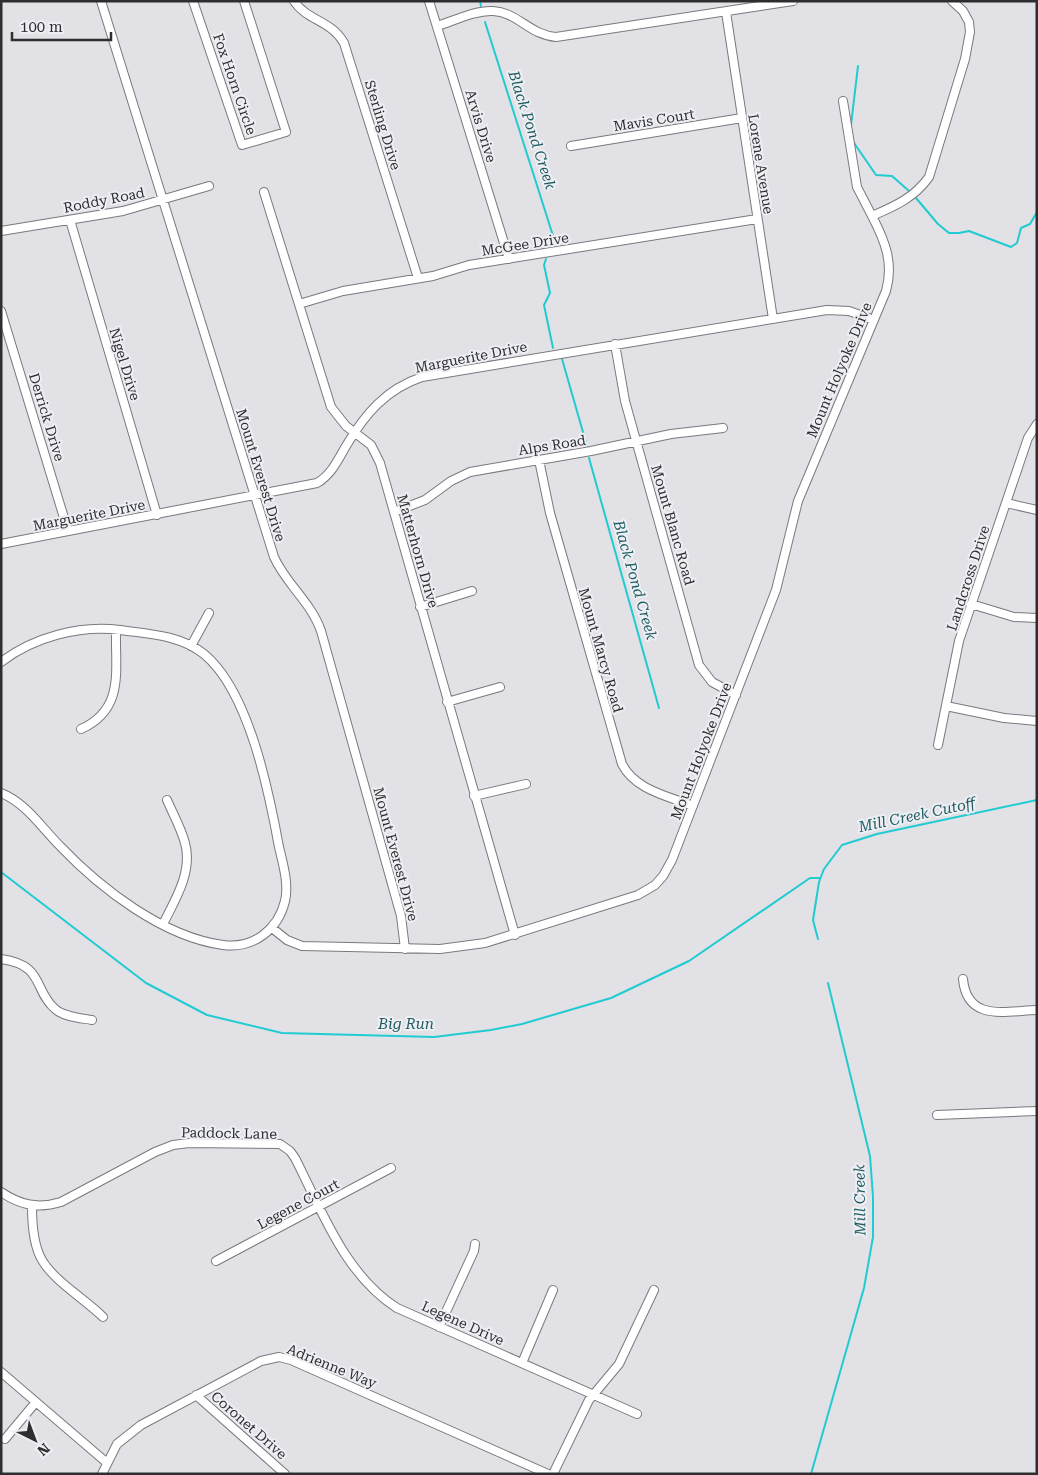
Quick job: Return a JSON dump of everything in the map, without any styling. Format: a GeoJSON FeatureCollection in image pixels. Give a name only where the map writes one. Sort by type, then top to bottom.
{"type":"FeatureCollection","features":[{"type":"Feature","properties":{"kind":"street","name":"Mount Everest Drive"},"geometry":{"type":"LineString","coordinates":[[101,1],[254,496],[279,568],[307,603],[321,631],[402,916],[405,949]]}},
{"type":"Feature","properties":{"kind":"street","name":"Fox Horn Circle"},"geometry":{"type":"LineString","coordinates":[[193,1],[242,145],[286,132],[244,1]]}},
{"type":"Feature","properties":{"kind":"street","name":"Sterling Drive"},"geometry":{"type":"LineString","coordinates":[[294,1],[302,11],[333,28],[344,43],[418,278]]}},
{"type":"Feature","properties":{"kind":"street","name":"Arvis Drive"},"geometry":{"type":"LineString","coordinates":[[429,1],[509,258]]}},
{"type":"Feature","properties":{"kind":"street"},"geometry":{"type":"LineString","coordinates":[[437,26],[495,11],[510,16],[536,33],[556,37],[793,1]]}},
{"type":"Feature","properties":{"kind":"street"},"geometry":{"type":"LineString","coordinates":[[843,101],[857,187],[872,216],[903,202],[919,190],[929,177],[965,58],[970,32],[969,22],[963,11],[952,1]]}},
{"type":"Feature","properties":{"kind":"street","name":"Lorene Avenue"},"geometry":{"type":"LineString","coordinates":[[726,12],[773,319]]}},
{"type":"Feature","properties":{"kind":"street","name":"Mavis Court"},"geometry":{"type":"LineString","coordinates":[[571,146],[742,118]]}},
{"type":"Feature","properties":{"kind":"street","name":"Roddy Road"},"geometry":{"type":"LineString","coordinates":[[1,231],[123,211],[209,186]]}},
{"type":"Feature","properties":{"kind":"street","name":"Matterhorn Drive"},"geometry":{"type":"LineString","coordinates":[[264,192],[331,407],[337,416],[354,432],[368,441],[376,453],[515,935]]}},
{"type":"Feature","properties":{"kind":"street","name":"Mount Holyoke Drive"},"geometry":{"type":"LineString","coordinates":[[272,928],[287,940],[302,946],[453,949],[515,935],[626,900],[649,889],[666,870],[693,806],[776,590],[798,500],[889,281],[887,246],[872,216]]}},
{"type":"Feature","properties":{"kind":"street","name":"McGee Drive"},"geometry":{"type":"LineString","coordinates":[[298,304],[343,292],[509,258],[757,219]]}},
{"type":"Feature","properties":{"kind":"street","name":"Nigel Drive"},"geometry":{"type":"LineString","coordinates":[[70,220],[150,484],[157,515]]}},
{"type":"Feature","properties":{"kind":"street","name":"Marguerite Drive"},"geometry":{"type":"LineString","coordinates":[[1,544],[309,486],[322,480],[334,468],[354,432],[371,409],[398,388],[422,377],[836,309],[849,311],[874,320]]}},
{"type":"Feature","properties":{"kind":"street","name":"Derrick Drive"},"geometry":{"type":"LineString","coordinates":[[1,311],[68,532]]}},
{"type":"Feature","properties":{"kind":"street","name":"Mount Blanc Road"},"geometry":{"type":"LineString","coordinates":[[615,344],[621,383],[636,442],[699,665],[712,682],[736,695]]}},
{"type":"Feature","properties":{"kind":"street","name":"Landcross Drive"},"geometry":{"type":"LineString","coordinates":[[938,745],[960,642],[1028,438],[1037,424]]}},
{"type":"Feature","properties":{"kind":"street","name":"Alps Road"},"geometry":{"type":"LineString","coordinates":[[394,512],[425,500],[464,474],[671,434],[723,428]]}},
{"type":"Feature","properties":{"kind":"street","name":"Mount Marcy Road"},"geometry":{"type":"LineString","coordinates":[[538,460],[550,513],[622,764],[628,775],[643,786],[693,806]]}},
{"type":"Feature","properties":{"kind":"street"},"geometry":{"type":"LineString","coordinates":[[1006,503],[1037,510]]}},
{"type":"Feature","properties":{"kind":"street"},"geometry":{"type":"LineString","coordinates":[[420,607],[472,591]]}},
{"type":"Feature","properties":{"kind":"street"},"geometry":{"type":"LineString","coordinates":[[972,604],[1014,617],[1037,618]]}},
{"type":"Feature","properties":{"kind":"street"},"geometry":{"type":"LineString","coordinates":[[191,646],[209,612]]}},
{"type":"Feature","properties":{"kind":"street"},"geometry":{"type":"LineString","coordinates":[[1,662],[25,646],[50,637],[104,628],[165,636],[191,646],[211,660],[230,686],[249,729],[270,798],[286,882],[286,900],[272,928],[265,936],[256,940],[226,946],[176,931],[142,914],[91,876],[49,835],[25,808],[1,792]]}},
{"type":"Feature","properties":{"kind":"street"},"geometry":{"type":"LineString","coordinates":[[80,729],[101,717],[112,702],[115,690],[116,630]]}},
{"type":"Feature","properties":{"kind":"street"},"geometry":{"type":"LineString","coordinates":[[447,702],[500,687]]}},
{"type":"Feature","properties":{"kind":"street"},"geometry":{"type":"LineString","coordinates":[[946,706],[1010,719],[1037,721]]}},
{"type":"Feature","properties":{"kind":"street"},"geometry":{"type":"LineString","coordinates":[[474,796],[526,784]]}},
{"type":"Feature","properties":{"kind":"street"},"geometry":{"type":"LineString","coordinates":[[162,924],[180,889],[186,854],[185,843],[167,800]]}},
{"type":"Feature","properties":{"kind":"street"},"geometry":{"type":"LineString","coordinates":[[1,960],[15,962],[36,976],[47,999],[60,1012],[92,1020]]}},
{"type":"Feature","properties":{"kind":"street"},"geometry":{"type":"LineString","coordinates":[[963,979],[963,985],[971,1002],[981,1010],[992,1012],[1037,1010]]}},
{"type":"Feature","properties":{"kind":"street"},"geometry":{"type":"LineString","coordinates":[[937,1115],[1037,1111]]}},
{"type":"Feature","properties":{"kind":"street","name":"Paddock Lane"},"geometry":{"type":"LineString","coordinates":[[1,1192],[16,1202],[32,1206],[61,1202],[164,1148],[189,1143],[273,1144],[285,1146],[295,1158],[320,1206]]}},
{"type":"Feature","properties":{"kind":"street","name":"Legene Court"},"geometry":{"type":"LineString","coordinates":[[216,1262],[390,1168]]}},
{"type":"Feature","properties":{"kind":"street"},"geometry":{"type":"LineString","coordinates":[[32,1206],[36,1240],[42,1261],[103,1316]]}},
{"type":"Feature","properties":{"kind":"street","name":"Legene Drive"},"geometry":{"type":"LineString","coordinates":[[320,1206],[349,1261],[372,1289],[397,1308],[638,1414]]}},
{"type":"Feature","properties":{"kind":"street"},"geometry":{"type":"LineString","coordinates":[[439,1327],[474,1251],[475,1244]]}},
{"type":"Feature","properties":{"kind":"street"},"geometry":{"type":"LineString","coordinates":[[522,1363],[553,1290]]}},
{"type":"Feature","properties":{"kind":"street"},"geometry":{"type":"LineString","coordinates":[[553,1474],[571,1433],[594,1395],[619,1364],[654,1290]]}},
{"type":"Feature","properties":{"kind":"street","name":"Adrienne Way"},"geometry":{"type":"LineString","coordinates":[[102,1474],[106,1462],[118,1444],[130,1432],[196,1395],[261,1361],[273,1357],[284,1357],[548,1474]]}},
{"type":"Feature","properties":{"kind":"street"},"geometry":{"type":"LineString","coordinates":[[1,1372],[106,1462]]}},
{"type":"Feature","properties":{"kind":"street","name":"Coronet Drive"},"geometry":{"type":"LineString","coordinates":[[196,1395],[286,1474]]}},
{"type":"Feature","properties":{"kind":"street"},"geometry":{"type":"LineString","coordinates":[[5,1439],[36,1402]]}},
{"type":"Feature","properties":{"kind":"waterway","name":"Black Pond Creek"},"geometry":{"type":"LineString","coordinates":[[480,1],[481,6]]}},
{"type":"Feature","properties":{"kind":"waterway","name":"Black Pond Creek"},"geometry":{"type":"LineString","coordinates":[[485,22],[555,242],[554,245]]}},
{"type":"Feature","properties":{"kind":"waterway","name":"Mill Creek"},"geometry":{"type":"LineString","coordinates":[[851,125],[858,66]]}},
{"type":"Feature","properties":{"kind":"waterway","name":"Mill Creek"},"geometry":{"type":"LineString","coordinates":[[852,140],[876,175],[892,176],[909,191]]}},
{"type":"Feature","properties":{"kind":"waterway","name":"Mill Creek"},"geometry":{"type":"LineString","coordinates":[[916,198],[938,224],[949,233],[969,231],[1011,247],[1017,243],[1021,228],[1030,224],[1037,212]]}},
{"type":"Feature","properties":{"kind":"waterway","name":"Black Pond Creek"},"geometry":{"type":"LineString","coordinates":[[546,259],[544,265],[550,293],[544,305],[553,348]]}},
{"type":"Feature","properties":{"kind":"waterway","name":"Black Pond Creek"},"geometry":{"type":"LineString","coordinates":[[562,359],[587,446]]}},
{"type":"Feature","properties":{"kind":"waterway","name":"Black Pond Creek"},"geometry":{"type":"LineString","coordinates":[[589,458],[659,708]]}},
{"type":"Feature","properties":{"kind":"waterway","name":"Mill Creek Cutoff"},"geometry":{"type":"LineString","coordinates":[[818,939],[813,920],[819,882],[824,869],[842,845],[877,834],[1037,800]]}},
{"type":"Feature","properties":{"kind":"waterway","name":"Big Run"},"geometry":{"type":"LineString","coordinates":[[1,872],[146,983],[207,1015],[282,1033],[434,1037],[522,1024],[611,998],[689,961],[810,878],[820,878]]}},
{"type":"Feature","properties":{"kind":"waterway","name":"Mill Creek"},"geometry":{"type":"LineString","coordinates":[[811,1474],[864,1288],[873,1237],[870,1156],[828,983]]}}]}
